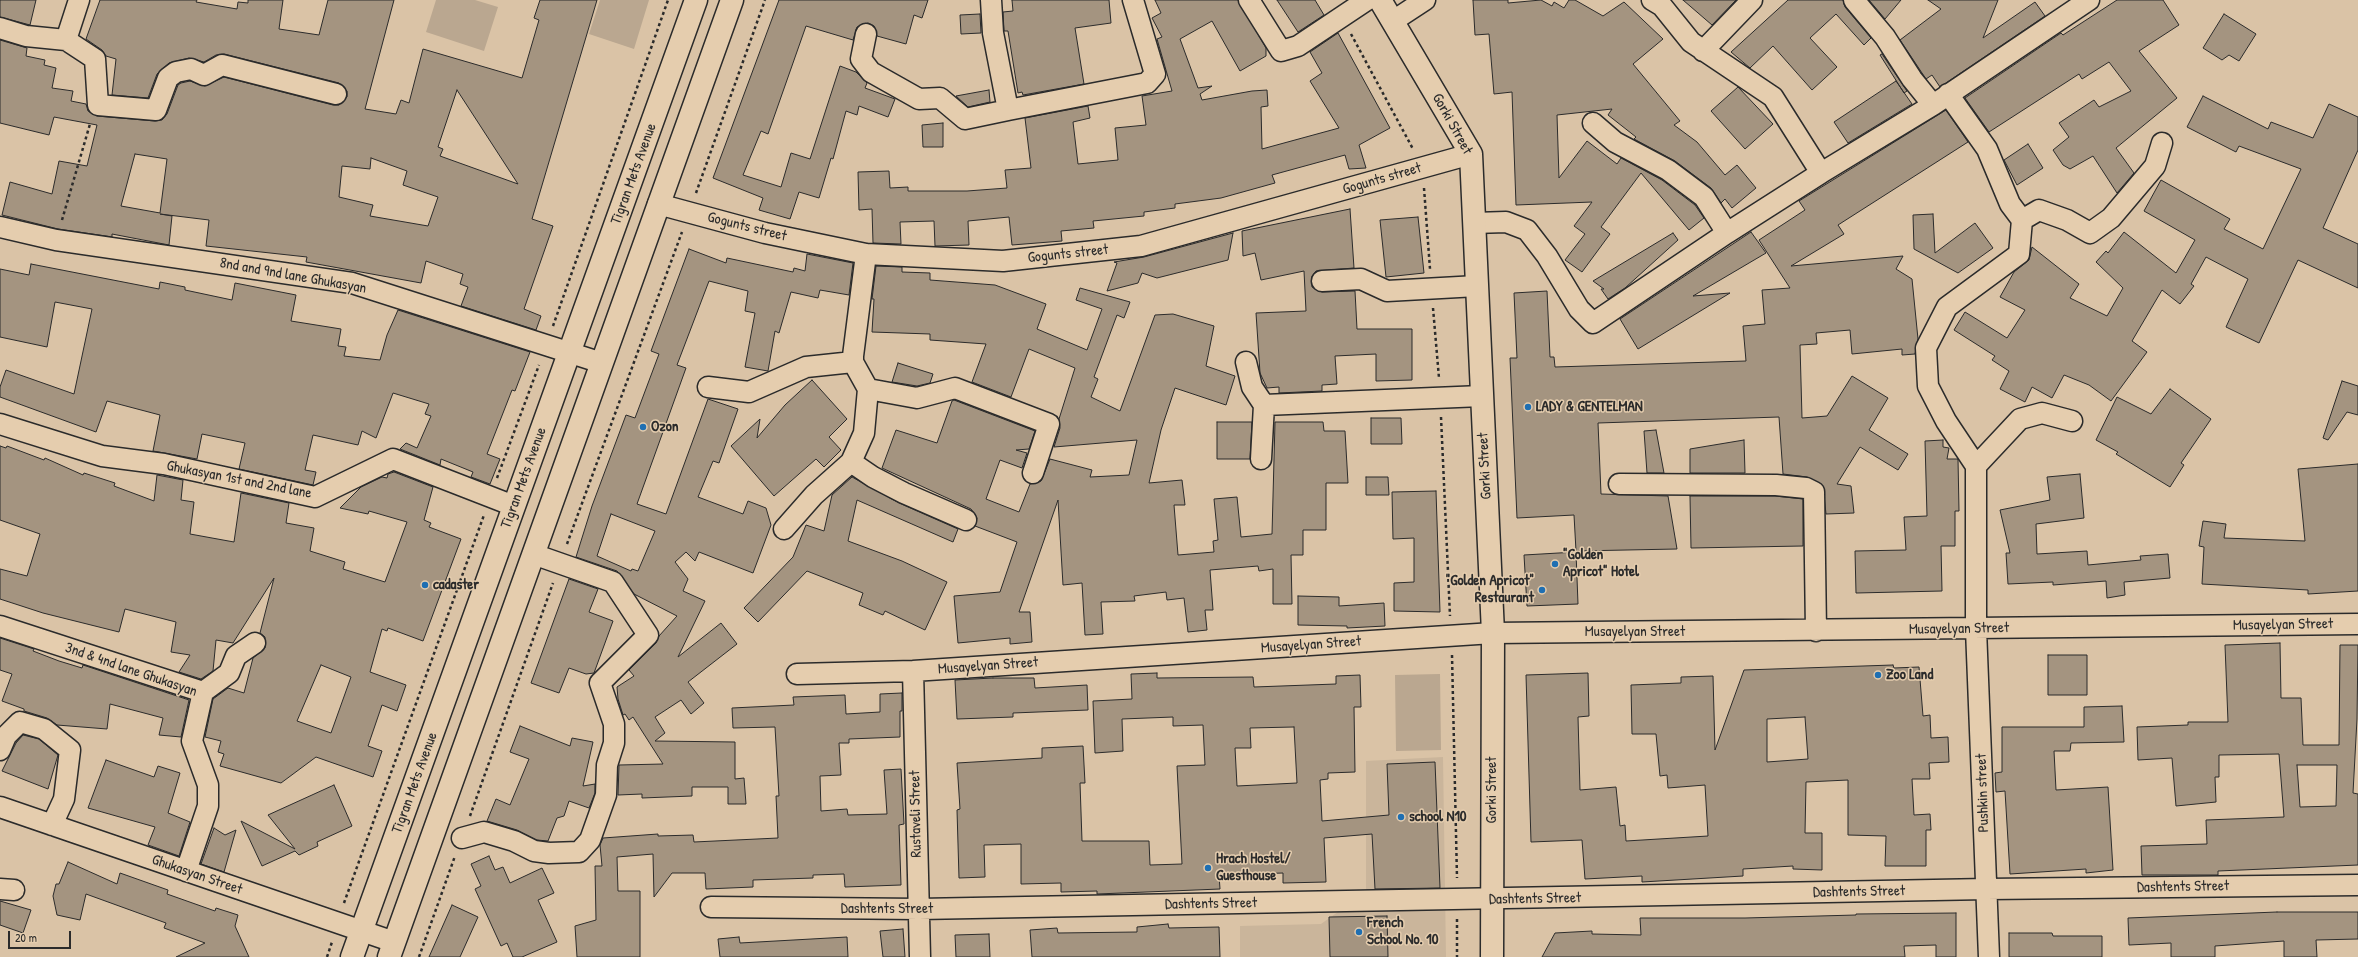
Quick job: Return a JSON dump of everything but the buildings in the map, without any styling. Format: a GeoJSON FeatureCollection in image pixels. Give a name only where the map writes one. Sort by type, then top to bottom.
{"type":"FeatureCollection","features":[{"type":"Feature","properties":{"kind":"main road","name":"Tigran Mets Avenue"},"geometry":{"type":"LineString","coordinates":[[352,957],[696,0]]}},
{"type":"Feature","properties":{"kind":"main road"},"geometry":{"type":"LineString","coordinates":[[391,949],[732,0]]}},
{"type":"Feature","properties":{"kind":"main road","name":"Gorki Street"},"geometry":{"type":"LineString","coordinates":[[1380,0],[1471,154],[1493,633],[1492,957]]}},
{"type":"Feature","properties":{"kind":"street"},"geometry":{"type":"LineString","coordinates":[[66,40],[79,0]]}},
{"type":"Feature","properties":{"kind":"street"},"geometry":{"type":"LineString","coordinates":[[991,0],[993,33],[1008,110]]}},
{"type":"Feature","properties":{"kind":"street"},"geometry":{"type":"LineString","coordinates":[[866,34],[861,59],[871,72],[919,99],[940,98],[965,120],[1008,110],[1147,83],[1155,74],[1134,0]]}},
{"type":"Feature","properties":{"kind":"street"},"geometry":{"type":"LineString","coordinates":[[1249,0],[1273,42],[1280,51],[1298,46],[1367,0]]}},
{"type":"Feature","properties":{"kind":"street"},"geometry":{"type":"LineString","coordinates":[[1393,21],[1425,0]]}},
{"type":"Feature","properties":{"kind":"street"},"geometry":{"type":"LineString","coordinates":[[1652,0],[1662,6],[1691,42],[1773,97],[1821,173]]}},
{"type":"Feature","properties":{"kind":"street"},"geometry":{"type":"LineString","coordinates":[[1703,51],[1752,0]]}},
{"type":"Feature","properties":{"kind":"street"},"geometry":{"type":"LineString","coordinates":[[1854,0],[1885,36],[1912,78],[1941,100],[1987,149],[2010,204],[2022,220],[2019,254],[1980,280],[1947,307],[1926,348],[1928,386],[1946,421],[1976,466],[2020,420],[2042,413],[2072,421]]}},
{"type":"Feature","properties":{"kind":"street"},"geometry":{"type":"LineString","coordinates":[[1474,223],[1506,222],[1527,230],[1547,256],[1579,309],[1593,323],[1727,233],[1821,173],[1941,100],[2089,0]]}},
{"type":"Feature","properties":{"kind":"street"},"geometry":{"type":"LineString","coordinates":[[0,28],[26,36],[66,40],[95,59],[98,105],[156,110],[168,78],[176,72],[191,70],[204,75],[222,65],[336,94]]}},
{"type":"Feature","properties":{"kind":"street"},"geometry":{"type":"LineString","coordinates":[[1593,123],[1614,142],[1668,170],[1704,197],[1727,233]]}},
{"type":"Feature","properties":{"kind":"street"},"geometry":{"type":"LineString","coordinates":[[2022,220],[2039,210],[2067,220],[2090,233],[2110,218],[2155,166],[2162,143]]}},
{"type":"Feature","properties":{"kind":"street","name":"Gogunts street"},"geometry":{"type":"LineString","coordinates":[[658,204],[765,233],[866,254],[1003,261],[1141,246],[1471,154]]}},
{"type":"Feature","properties":{"kind":"street","name":"8nd and 9nd lane Ghukasyan"},"geometry":{"type":"LineString","coordinates":[[0,227],[56,240],[352,283],[602,363]]}},
{"type":"Feature","properties":{"kind":"street"},"geometry":{"type":"LineString","coordinates":[[784,529],[814,495],[851,462],[864,433],[868,388],[853,362],[866,254]]}},
{"type":"Feature","properties":{"kind":"street"},"geometry":{"type":"LineString","coordinates":[[1322,281],[1361,279],[1387,290],[1477,286]]}},
{"type":"Feature","properties":{"kind":"street"},"geometry":{"type":"LineString","coordinates":[[708,387],[749,392],[806,367],[853,362]]}},
{"type":"Feature","properties":{"kind":"street"},"geometry":{"type":"LineString","coordinates":[[1246,362],[1252,387],[1264,405],[1261,459]]}},
{"type":"Feature","properties":{"kind":"street"},"geometry":{"type":"LineString","coordinates":[[868,388],[917,398],[954,388],[1048,424],[1033,473]]}},
{"type":"Feature","properties":{"kind":"street"},"geometry":{"type":"LineString","coordinates":[[1264,405],[1482,396]]}},
{"type":"Feature","properties":{"kind":"street","name":"Ghukasyan 1st and 2nd lane"},"geometry":{"type":"LineString","coordinates":[[0,424],[102,456],[164,464],[315,497],[393,459],[514,506]]}},
{"type":"Feature","properties":{"kind":"street"},"geometry":{"type":"LineString","coordinates":[[851,462],[873,477],[904,494],[966,520]]}},
{"type":"Feature","properties":{"kind":"street","name":"Pushkin street"},"geometry":{"type":"LineString","coordinates":[[1976,466],[1976,630],[1988,889],[1989,957]]}},
{"type":"Feature","properties":{"kind":"street"},"geometry":{"type":"LineString","coordinates":[[1619,484],[1776,485],[1806,488],[1814,492],[1816,631]]}},
{"type":"Feature","properties":{"kind":"street"},"geometry":{"type":"LineString","coordinates":[[462,838],[484,832],[514,841],[534,850],[549,853],[579,852],[590,840],[606,794],[607,766],[614,743],[614,724],[600,684],[648,635],[613,582],[534,554]]}},
{"type":"Feature","properties":{"kind":"street","name":"Musayelyan Street"},"geometry":{"type":"LineString","coordinates":[[797,674],[913,671],[1493,633],[1976,630],[2358,624]]}},
{"type":"Feature","properties":{"kind":"street","name":"3nd & 4nd lane Ghukasyan"},"geometry":{"type":"LineString","coordinates":[[0,626],[203,692],[192,741],[208,785],[208,806],[186,871]]}},
{"type":"Feature","properties":{"kind":"street"},"geometry":{"type":"LineString","coordinates":[[203,692],[229,673],[236,656],[255,643]]}},
{"type":"Feature","properties":{"kind":"street","name":"Rustaveli Street"},"geometry":{"type":"LineString","coordinates":[[913,671],[920,957]]}},
{"type":"Feature","properties":{"kind":"street"},"geometry":{"type":"LineString","coordinates":[[0,750],[6,736],[20,722],[44,729],[70,750],[64,799],[52,825]]}},
{"type":"Feature","properties":{"kind":"street","name":"Ghukasyan Street"},"geometry":{"type":"LineString","coordinates":[[0,807],[362,931],[391,949]]}},
{"type":"Feature","properties":{"kind":"street","name":"Dashtents Street"},"geometry":{"type":"LineString","coordinates":[[711,907],[919,909],[1492,900],[1988,889],[2358,885]]}},
{"type":"Feature","properties":{"kind":"path"},"geometry":{"type":"LineString","coordinates":[[419,957],[560,563],[689,213],[765,0]]}},
{"type":"Feature","properties":{"kind":"path"},"geometry":{"type":"LineString","coordinates":[[1342,17],[1422,167],[1432,288]]}},
{"type":"Feature","properties":{"kind":"path"},"geometry":{"type":"LineString","coordinates":[[56,240],[86,134],[98,105]]}},
{"type":"Feature","properties":{"kind":"shaded area"},"geometry":{"type":"Polygon","coordinates":[[[436,0],[475,0],[498,7],[484,51],[426,32],[436,0]]]}},
{"type":"Feature","properties":{"kind":"shaded area"},"geometry":{"type":"Polygon","coordinates":[[[600,0],[649,0],[634,49],[589,34],[600,0]]]}},
{"type":"Feature","properties":{"kind":"shaded area"},"geometry":{"type":"Polygon","coordinates":[[[1440,674],[1441,750],[1396,751],[1395,675],[1440,674]]]}},
{"type":"Feature","properties":{"kind":"shaded area"},"geometry":{"type":"Polygon","coordinates":[[[1443,757],[1446,957],[1240,957],[1240,926],[1321,924],[1366,892],[1366,761],[1443,757]]]}},
{"type":"Feature","properties":{"kind":"place","name":"LADY & GENTELMAN"},"geometry":{"type":"Point","coordinates":[1528,407]}},
{"type":"Feature","properties":{"kind":"place","name":"Ozon"},"geometry":{"type":"Point","coordinates":[643,427]}},
{"type":"Feature","properties":{"kind":"place","name":"\"Golden Apricot\" Hotel"},"geometry":{"type":"Point","coordinates":[1555,564]}},
{"type":"Feature","properties":{"kind":"place","name":"cadaster"},"geometry":{"type":"Point","coordinates":[425,585]}},
{"type":"Feature","properties":{"kind":"place","name":"\"Golden Apricot\" Restaurant"},"geometry":{"type":"Point","coordinates":[1542,590]}},
{"type":"Feature","properties":{"kind":"place","name":"Zoo Land"},"geometry":{"type":"Point","coordinates":[1878,675]}},
{"type":"Feature","properties":{"kind":"place","name":"school N10"},"geometry":{"type":"Point","coordinates":[1401,817]}},
{"type":"Feature","properties":{"kind":"place","name":"Hrach Hostel/ Guesthouse"},"geometry":{"type":"Point","coordinates":[1208,868]}},
{"type":"Feature","properties":{"kind":"place","name":"French School No. 10"},"geometry":{"type":"Point","coordinates":[1359,932]}}]}
